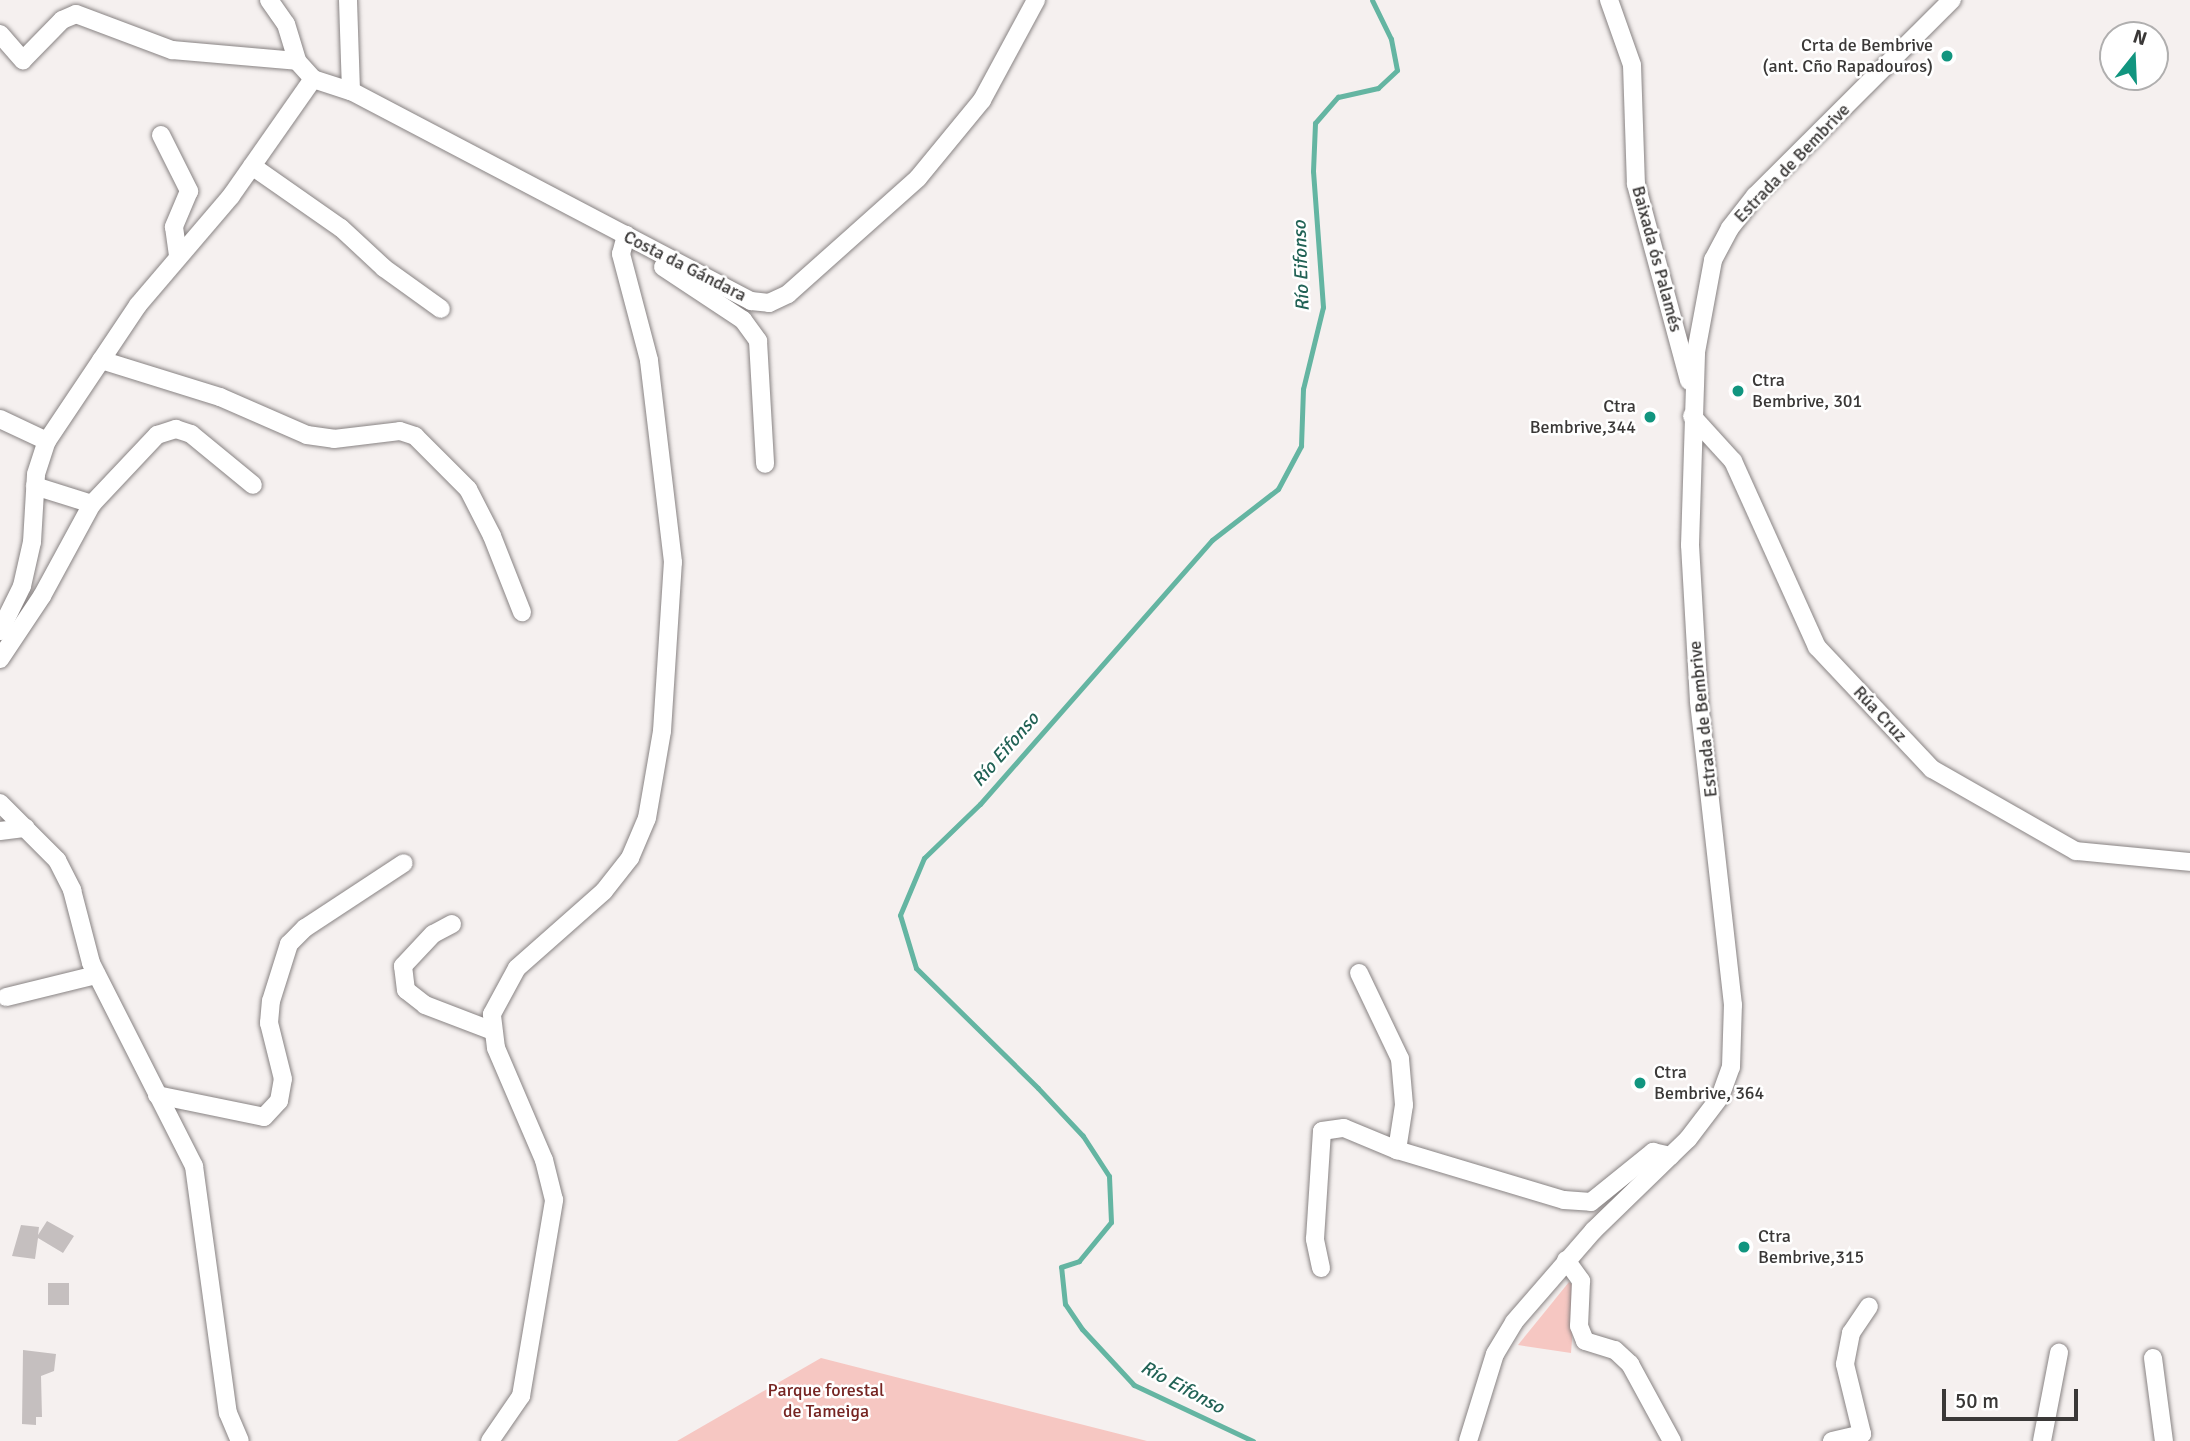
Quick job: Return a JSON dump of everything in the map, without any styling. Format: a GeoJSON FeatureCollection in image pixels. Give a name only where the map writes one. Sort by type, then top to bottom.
{"type":"FeatureCollection","features":[{"type":"Feature","properties":{"kind":"street"},"geometry":{"type":"LineString","coordinates":[[0,631],[22,586],[32,542],[36,485],[47,441],[101,360],[178,255],[252,166],[313,79],[297,61],[286,24],[269,0]]}},
{"type":"Feature","properties":{"kind":"street"},"geometry":{"type":"LineString","coordinates":[[348,0],[351,91]]}},
{"type":"Feature","properties":{"kind":"street","name":"Costa da Gándara"},"geometry":{"type":"LineString","coordinates":[[313,79],[351,91],[751,301],[769,303],[788,293],[918,178],[982,100],[1036,0]]}},
{"type":"Feature","properties":{"kind":"street","name":"Baixada ós Palamés"},"geometry":{"type":"LineString","coordinates":[[1609,0],[1632,65],[1636,184],[1693,394]]}},
{"type":"Feature","properties":{"kind":"street","name":"Estrada de Bembrive"},"geometry":{"type":"LineString","coordinates":[[1468,1441],[1495,1354],[1514,1322],[1566,1260],[1671,1156],[1720,1097],[1731,1067],[1734,1037],[1695,646],[1690,545],[1693,394],[1707,279],[1730,228],[1755,196],[1952,0]]}},
{"type":"Feature","properties":{"kind":"street"},"geometry":{"type":"LineString","coordinates":[[0,34],[23,60],[62,20],[76,14],[172,51],[297,61]]}},
{"type":"Feature","properties":{"kind":"street"},"geometry":{"type":"LineString","coordinates":[[161,135],[189,191],[174,226],[178,255]]}},
{"type":"Feature","properties":{"kind":"street"},"geometry":{"type":"LineString","coordinates":[[252,166],[341,228],[384,268],[441,309]]}},
{"type":"Feature","properties":{"kind":"street"},"geometry":{"type":"LineString","coordinates":[[490,1441],[521,1396],[554,1200],[544,1160],[496,1048],[492,1014],[517,968],[604,891],[630,858],[647,817],[662,731],[673,562],[649,360],[621,254],[626,235]]}},
{"type":"Feature","properties":{"kind":"street"},"geometry":{"type":"LineString","coordinates":[[656,251],[663,267],[743,320],[758,341],[765,464]]}},
{"type":"Feature","properties":{"kind":"street"},"geometry":{"type":"LineString","coordinates":[[101,360],[220,397],[307,435],[334,439],[400,431],[415,436],[468,489],[492,536],[522,612]]}},
{"type":"Feature","properties":{"kind":"street","name":"Rúa Cruz"},"geometry":{"type":"LineString","coordinates":[[1692,416],[1733,461],[1818,647],[1932,769],[2076,851],[2190,862]]}},
{"type":"Feature","properties":{"kind":"street"},"geometry":{"type":"LineString","coordinates":[[0,419],[47,441]]}},
{"type":"Feature","properties":{"kind":"street"},"geometry":{"type":"LineString","coordinates":[[0,659],[42,596],[92,505],[157,435],[176,429],[191,434],[253,485]]}},
{"type":"Feature","properties":{"kind":"street"},"geometry":{"type":"LineString","coordinates":[[36,485],[92,505]]}},
{"type":"Feature","properties":{"kind":"street"},"geometry":{"type":"LineString","coordinates":[[0,803],[57,860],[72,890],[96,975],[194,1166],[228,1413],[240,1441]]}},
{"type":"Feature","properties":{"kind":"street"},"geometry":{"type":"LineString","coordinates":[[0,831],[26,828]]}},
{"type":"Feature","properties":{"kind":"street"},"geometry":{"type":"LineString","coordinates":[[157,1096],[264,1117],[279,1101],[284,1079],[269,1023],[271,1001],[289,944],[305,928],[404,863]]}},
{"type":"Feature","properties":{"kind":"street"},"geometry":{"type":"LineString","coordinates":[[452,925],[433,934],[403,966],[406,990],[425,1004],[494,1031]]}},
{"type":"Feature","properties":{"kind":"street"},"geometry":{"type":"LineString","coordinates":[[1359,973],[1400,1059],[1404,1105],[1397,1150]]}},
{"type":"Feature","properties":{"kind":"street"},"geometry":{"type":"LineString","coordinates":[[6,997],[96,975]]}},
{"type":"Feature","properties":{"kind":"street"},"geometry":{"type":"LineString","coordinates":[[1321,1268],[1315,1239],[1322,1131],[1343,1128],[1397,1150],[1564,1200],[1591,1202],[1653,1152],[1671,1156]]}},
{"type":"Feature","properties":{"kind":"street"},"geometry":{"type":"LineString","coordinates":[[1566,1260],[1581,1281],[1578,1326],[1585,1341],[1615,1350],[1630,1364],[1672,1441]]}},
{"type":"Feature","properties":{"kind":"street"},"geometry":{"type":"LineString","coordinates":[[1832,1441],[1862,1434],[1845,1364],[1851,1333],[1869,1306]]}},
{"type":"Feature","properties":{"kind":"street"},"geometry":{"type":"LineString","coordinates":[[2042,1441],[2059,1353]]}},
{"type":"Feature","properties":{"kind":"street"},"geometry":{"type":"LineString","coordinates":[[2153,1358],[2164,1441]]}},
{"type":"Feature","properties":{"kind":"green space"},"geometry":{"type":"Polygon","coordinates":[[[1569,1282],[1576,1287],[1571,1353],[1518,1345],[1569,1282]]]}},
{"type":"Feature","properties":{"kind":"green space","name":"Parque forestal de Tameiga"},"geometry":{"type":"Polygon","coordinates":[[[821,1358],[1147,1441],[677,1441],[821,1358]]]}},
{"type":"Feature","properties":{"kind":"building"},"geometry":{"type":"Polygon","coordinates":[[[47,1221],[74,1236],[63,1253],[38,1238],[35,1259],[12,1256],[21,1225],[39,1227],[38,1235],[47,1221]]]}},
{"type":"Feature","properties":{"kind":"building"},"geometry":{"type":"Polygon","coordinates":[[[48,1283],[69,1283],[69,1305],[48,1305],[48,1283]]]}},
{"type":"Feature","properties":{"kind":"building"},"geometry":{"type":"Polygon","coordinates":[[[23,1350],[56,1354],[54,1371],[41,1376],[42,1417],[36,1417],[36,1425],[22,1424],[23,1350]]]}},
{"type":"Feature","properties":{"kind":"waterway","name":"Río Eifonso"},"geometry":{"type":"LineString","coordinates":[[1253,1441],[1134,1385],[1082,1329],[1065,1304],[1061,1267],[1079,1261],[1111,1222],[1109,1176],[1083,1136],[916,968],[900,915],[924,858],[980,804],[1212,540],[1278,489],[1301,446],[1303,389],[1323,307],[1313,171],[1315,123],[1338,97],[1378,88],[1397,70],[1391,39],[1372,0]]}},
{"type":"Feature","properties":{"kind":"place","name":"Crta de Bembrive (ant. Cño Rapadouros)"},"geometry":{"type":"Point","coordinates":[1947,56]}},
{"type":"Feature","properties":{"kind":"place","name":"Ctra Bembrive, 301"},"geometry":{"type":"Point","coordinates":[1738,391]}},
{"type":"Feature","properties":{"kind":"place","name":"Ctra Bembrive,344"},"geometry":{"type":"Point","coordinates":[1650,417]}},
{"type":"Feature","properties":{"kind":"place","name":"Ctra Bembrive, 364"},"geometry":{"type":"Point","coordinates":[1640,1083]}},
{"type":"Feature","properties":{"kind":"place","name":"Ctra Bembrive,315"},"geometry":{"type":"Point","coordinates":[1744,1247]}}]}
